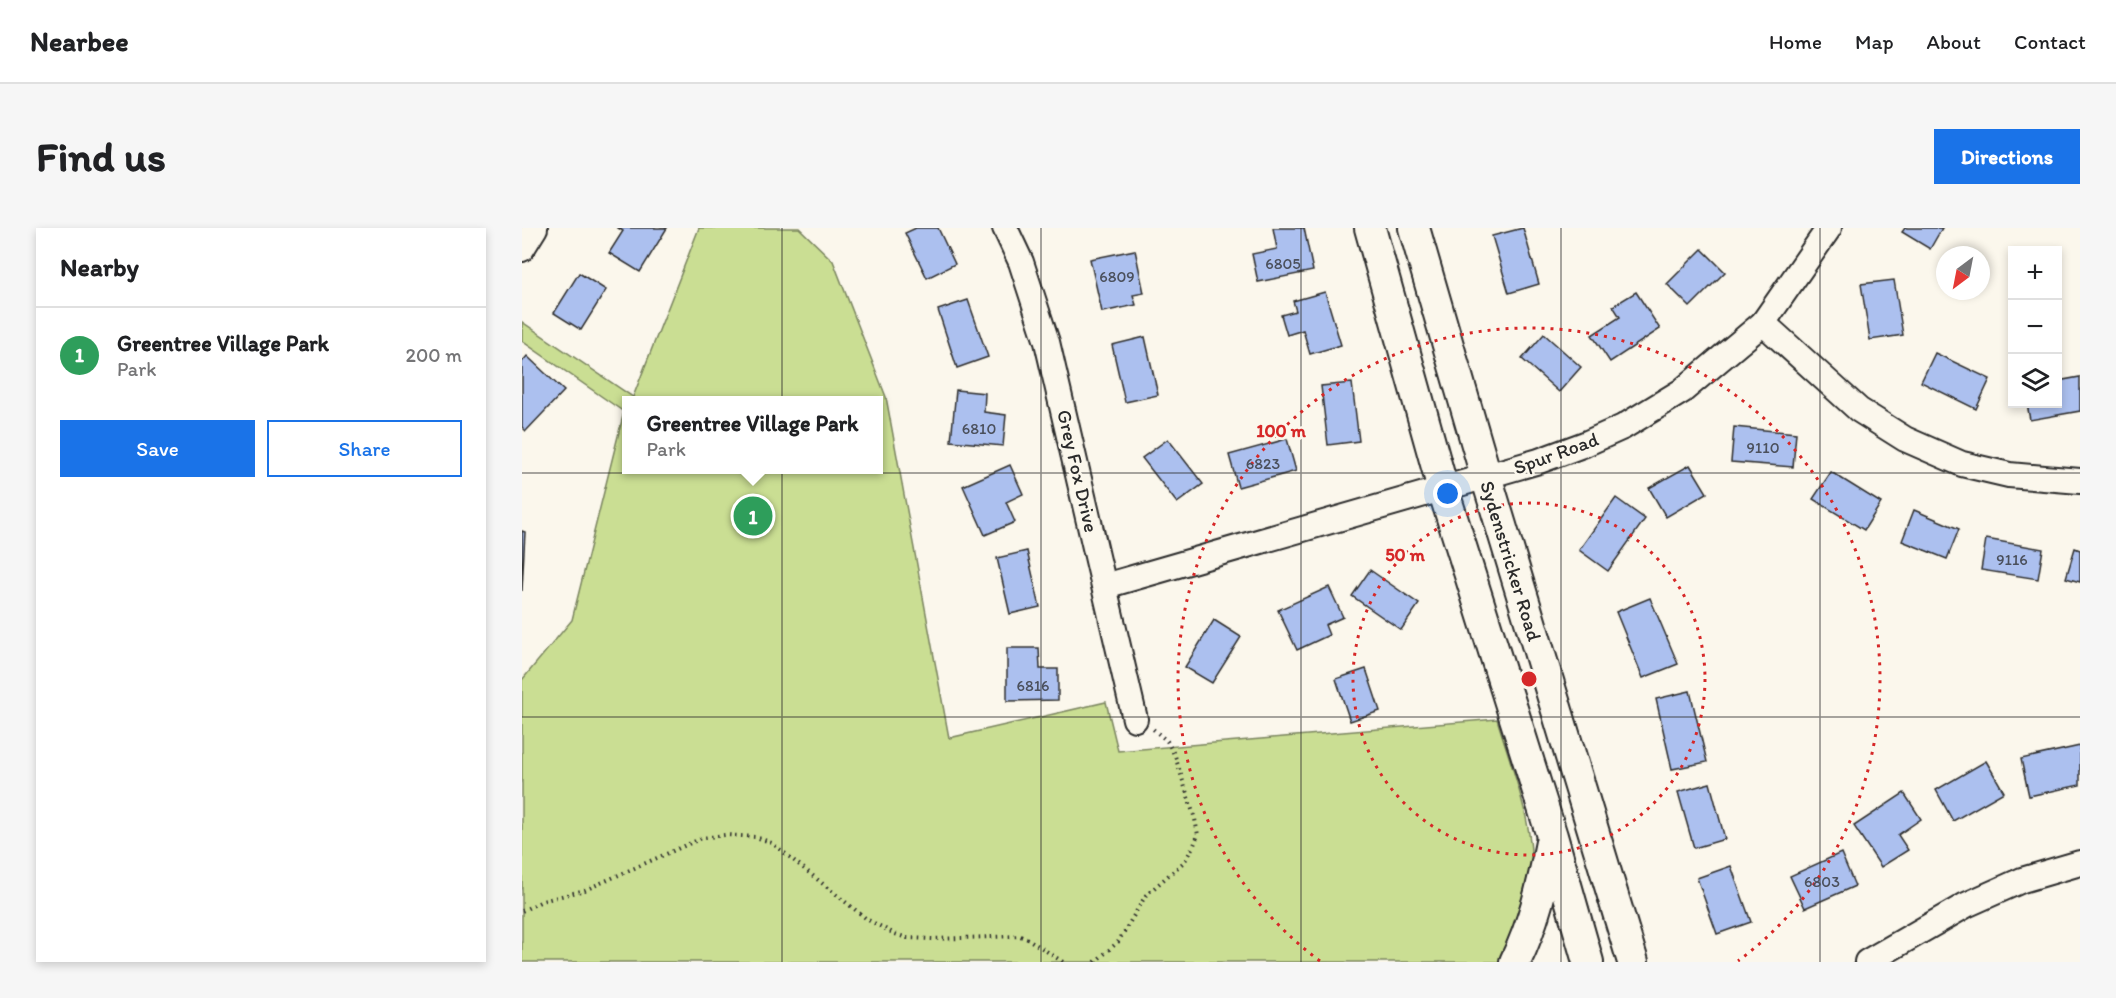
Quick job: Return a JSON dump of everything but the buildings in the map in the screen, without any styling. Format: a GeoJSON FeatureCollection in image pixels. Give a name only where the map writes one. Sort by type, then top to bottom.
{"type":"FeatureCollection","features":[{"type":"Feature","properties":{"kind":"main road"},"geometry":{"type":"LineString","coordinates":[[1370,228],[1443,489],[1552,836],[1588,962]]}},
{"type":"Feature","properties":{"kind":"main road","name":"Sydenstricker Road"},"geometry":{"type":"LineString","coordinates":[[1413,228],[1633,962]]}},
{"type":"Feature","properties":{"kind":"main road"},"geometry":{"type":"LineString","coordinates":[[1515,962],[1529,932],[1543,886],[1552,836]]}},
{"type":"Feature","properties":{"kind":"street"},"geometry":{"type":"LineString","coordinates":[[522,249],[535,228]]}},
{"type":"Feature","properties":{"kind":"street","name":"Grey Fox Drive"},"geometry":{"type":"LineString","coordinates":[[1005,228],[1021,262],[1047,342],[1135,719]]}},
{"type":"Feature","properties":{"kind":"street","name":"Spur Road"},"geometry":{"type":"LineString","coordinates":[[1105,586],[1539,461],[1585,444],[1655,409],[1683,392],[1763,323],[1828,228]]}},
{"type":"Feature","properties":{"kind":"street"},"geometry":{"type":"LineString","coordinates":[[1763,323],[1859,410],[1905,439],[1962,464],[2009,475],[2080,481]]}},
{"type":"Feature","properties":{"kind":"street"},"geometry":{"type":"LineString","coordinates":[[1867,962],[1966,905],[2022,880],[2080,863]]}},
{"type":"Feature","properties":{"kind":"path"},"geometry":{"type":"LineString","coordinates":[[1095,962],[1118,942],[1146,895],[1185,861],[1198,835],[1195,819],[1171,749],[1157,732],[1135,719]]}},
{"type":"Feature","properties":{"kind":"path"},"geometry":{"type":"LineString","coordinates":[[522,911],[542,901],[585,890],[702,838],[725,835],[756,837],[781,848],[868,920],[888,932],[916,939],[1020,936],[1063,962]]}},
{"type":"Feature","properties":{"kind":"green space"},"geometry":{"type":"Polygon","coordinates":[[[699,228],[799,228],[833,261],[886,397],[949,738],[1106,702],[1118,751],[1497,719],[1522,802],[1530,844],[1531,887],[1521,924],[1507,962],[522,962],[522,680],[572,620],[622,420],[622,474],[883,474],[883,396],[633,396],[699,228]]]}},
{"type":"Feature","properties":{"kind":"green space"},"geometry":{"type":"Polygon","coordinates":[[[522,322],[632,396],[622,396],[622,411],[522,341],[522,322]]]}},
{"type":"Feature","properties":{"kind":"place","name":"Greentree Village Park"},"geometry":{"type":"Point","coordinates":[753,516]}}]}
